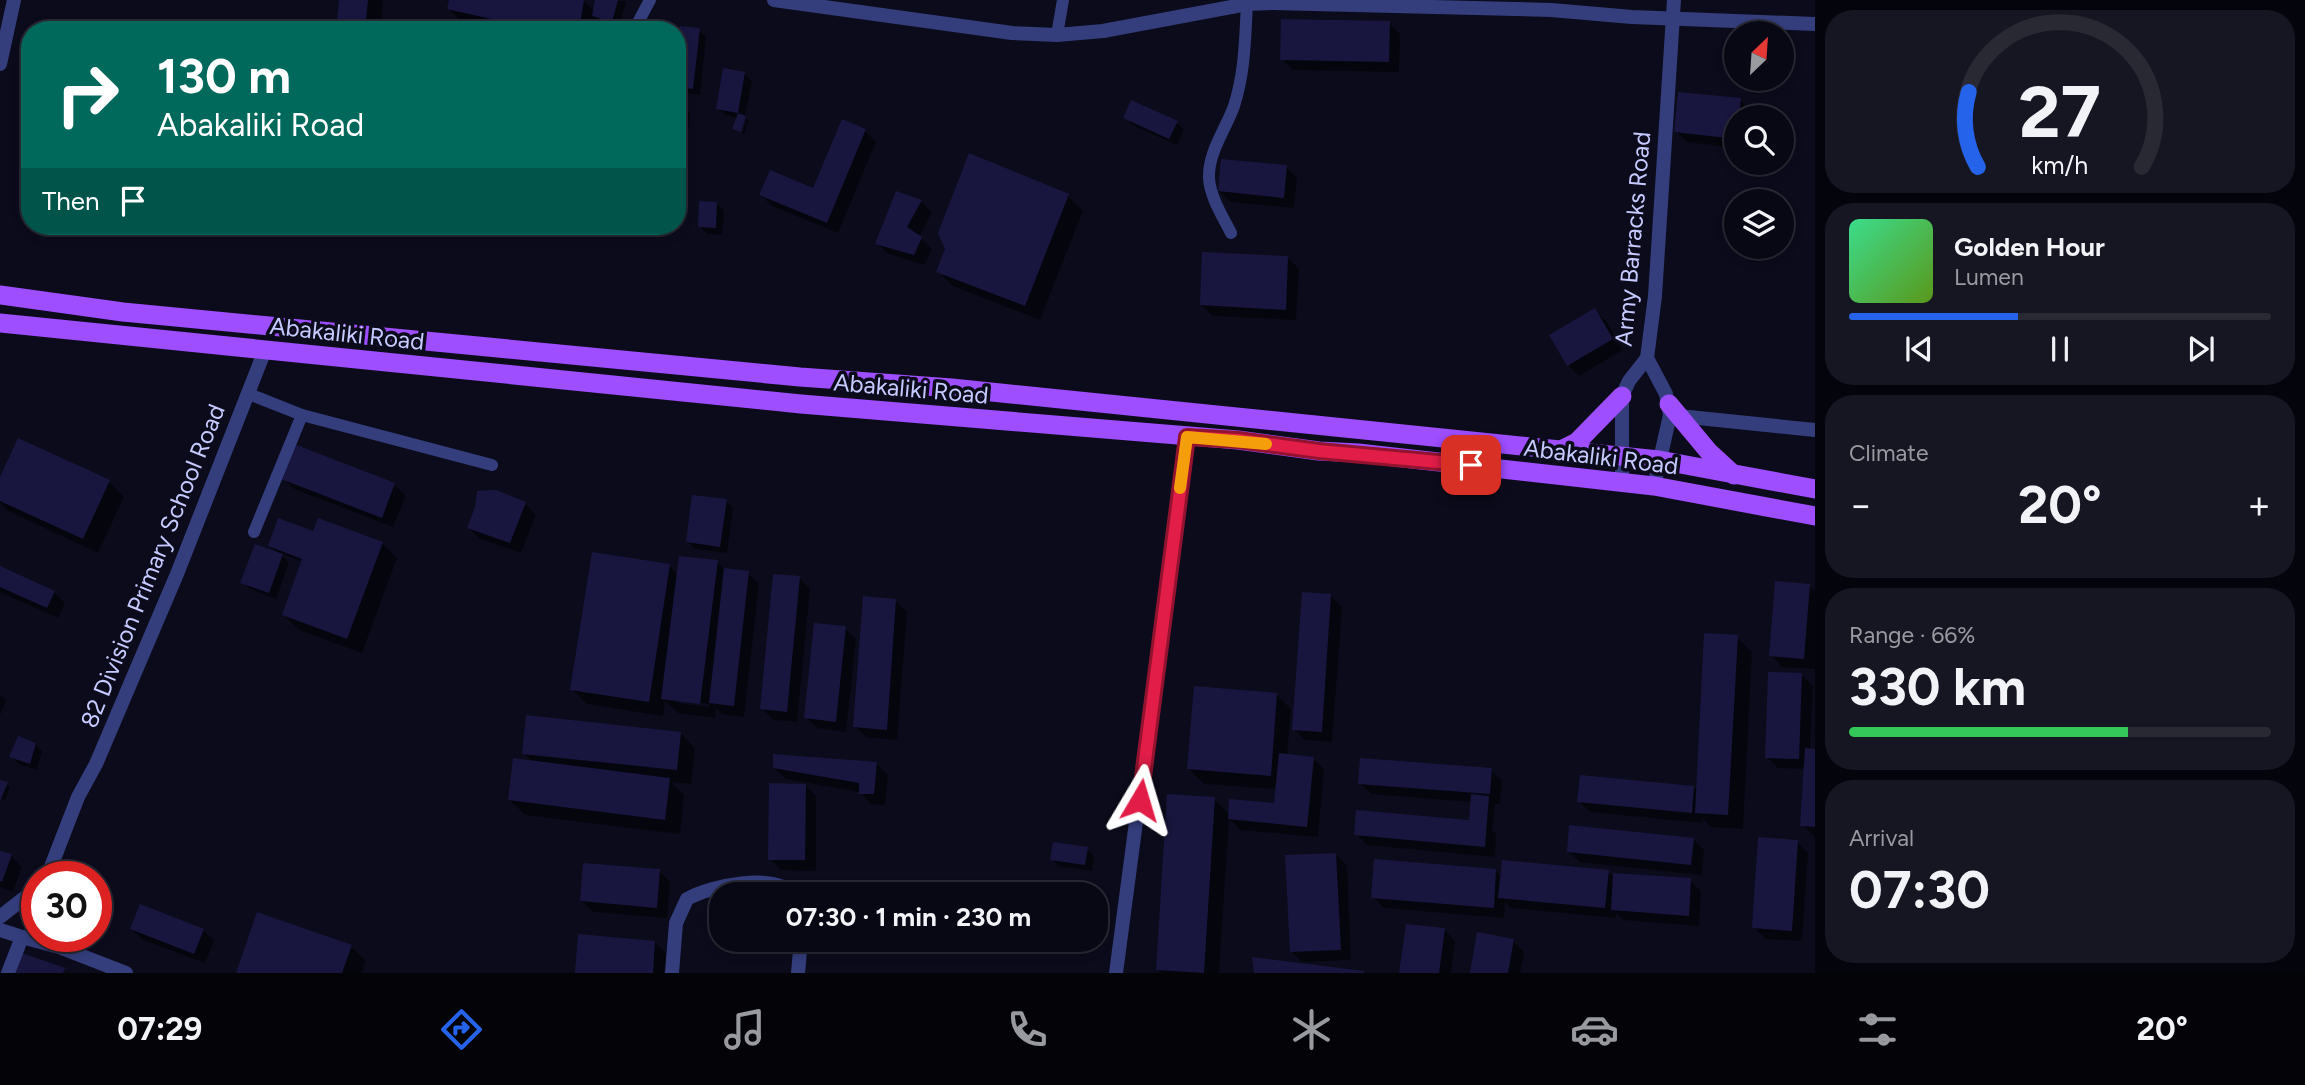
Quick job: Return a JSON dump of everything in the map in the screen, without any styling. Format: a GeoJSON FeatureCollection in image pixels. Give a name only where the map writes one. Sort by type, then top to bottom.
{"type":"FeatureCollection","features":[{"type":"Feature","properties":{"kind":"main road","name":"Abakaliki Road"},"geometry":{"type":"LineString","coordinates":[[0,295],[123,312],[787,375],[965,389],[1659,460],[1815,489]]}},
{"type":"Feature","properties":{"kind":"main road","name":"Abakaliki Road"},"geometry":{"type":"LineString","coordinates":[[0,323],[801,404],[1238,440],[1654,486],[1815,516]]}},
{"type":"Feature","properties":{"kind":"main road"},"geometry":{"type":"LineString","coordinates":[[1559,451],[1577,442],[1622,396]]}},
{"type":"Feature","properties":{"kind":"main road"},"geometry":{"type":"LineString","coordinates":[[1674,410],[1709,452],[1735,475]]}},
{"type":"Feature","properties":{"kind":"street"},"geometry":{"type":"LineString","coordinates":[[0,64],[14,0]]}},
{"type":"Feature","properties":{"kind":"street"},"geometry":{"type":"LineString","coordinates":[[777,0],[1012,33],[1057,35],[1103,31],[1273,1],[1551,10],[1815,24]]}},
{"type":"Feature","properties":{"kind":"street","name":"Army Barracks Road"},"geometry":{"type":"LineString","coordinates":[[1622,396],[1647,358],[1655,296],[1674,0]]}},
{"type":"Feature","properties":{"kind":"street","name":"82 Division Primary School Road"},"geometry":{"type":"LineString","coordinates":[[53,861],[78,797],[96,764],[171,587],[265,350]]}},
{"type":"Feature","properties":{"kind":"street"},"geometry":{"type":"LineString","coordinates":[[1647,358],[1674,410],[1654,486]]}},
{"type":"Feature","properties":{"kind":"street"},"geometry":{"type":"LineString","coordinates":[[1622,396],[1622,482]]}},
{"type":"Feature","properties":{"kind":"street"},"geometry":{"type":"LineString","coordinates":[[1674,410],[1815,430]]}},
{"type":"Feature","properties":{"kind":"street"},"geometry":{"type":"LineString","coordinates":[[1116,973],[1187,437]]}},
{"type":"Feature","properties":{"kind":"street"},"geometry":{"type":"LineString","coordinates":[[672,973],[676,923],[687,899],[709,889]]}},
{"type":"Feature","properties":{"kind":"street"},"geometry":{"type":"LineString","coordinates":[[0,917],[21,901]]}},
{"type":"Feature","properties":{"kind":"street"},"geometry":{"type":"LineString","coordinates":[[0,930],[21,937]]}},
{"type":"Feature","properties":{"kind":"street"},"geometry":{"type":"LineString","coordinates":[[8,973],[21,940]]}},
{"type":"Feature","properties":{"kind":"street"},"geometry":{"type":"LineString","coordinates":[[79,952],[126,973]]}},
{"type":"Feature","properties":{"kind":"street"},"geometry":{"type":"LineString","coordinates":[[797,973],[800,952]]}},
{"type":"Feature","properties":{"kind":"lane"},"geometry":{"type":"LineString","coordinates":[[639,21],[650,0]]}},
{"type":"Feature","properties":{"kind":"lane"},"geometry":{"type":"LineString","coordinates":[[1057,35],[1063,0]]}},
{"type":"Feature","properties":{"kind":"lane"},"geometry":{"type":"LineString","coordinates":[[1231,233],[1217,207],[1209,178],[1216,145],[1233,108],[1241,78],[1245,55],[1247,4]]}},
{"type":"Feature","properties":{"kind":"lane"},"geometry":{"type":"LineString","coordinates":[[248,394],[302,415],[492,465]]}},
{"type":"Feature","properties":{"kind":"lane"},"geometry":{"type":"LineString","coordinates":[[254,532],[302,415]]}},
{"type":"Feature","properties":{"kind":"building"},"geometry":{"type":"Polygon","coordinates":[[[339,0],[368,0],[366,21],[337,21],[339,0]]]}},
{"type":"Feature","properties":{"kind":"building"},"geometry":{"type":"Polygon","coordinates":[[[449,0],[584,0],[580,21],[500,21],[447,9],[449,0]]]}},
{"type":"Feature","properties":{"kind":"building"},"geometry":{"type":"Polygon","coordinates":[[[595,0],[618,0],[612,21],[592,16],[595,0]]]}},
{"type":"Feature","properties":{"kind":"building"},"geometry":{"type":"Polygon","coordinates":[[[1281,19],[1390,21],[1389,62],[1280,60],[1281,19]]]}},
{"type":"Feature","properties":{"kind":"building"},"geometry":{"type":"Polygon","coordinates":[[[686,27],[700,28],[693,89],[686,88],[686,27]]]}},
{"type":"Feature","properties":{"kind":"building"},"geometry":{"type":"Polygon","coordinates":[[[723,68],[745,72],[738,113],[716,109],[723,68]]]}},
{"type":"Feature","properties":{"kind":"building"},"geometry":{"type":"Polygon","coordinates":[[[1678,92],[1741,98],[1740,105],[1724,105],[1724,138],[1674,132],[1678,92]]]}},
{"type":"Feature","properties":{"kind":"building"},"geometry":{"type":"Polygon","coordinates":[[[1131,100],[1178,121],[1169,139],[1123,118],[1131,100]]]}},
{"type":"Feature","properties":{"kind":"building"},"geometry":{"type":"Polygon","coordinates":[[[738,113],[746,116],[741,132],[732,129],[738,113]]]}},
{"type":"Feature","properties":{"kind":"building"},"geometry":{"type":"Polygon","coordinates":[[[842,119],[866,129],[827,223],[759,195],[770,170],[813,188],[842,119]]]}},
{"type":"Feature","properties":{"kind":"building"},"geometry":{"type":"Polygon","coordinates":[[[969,153],[1069,194],[1025,306],[936,272],[945,249],[938,233],[969,153]]]}},
{"type":"Feature","properties":{"kind":"building"},"geometry":{"type":"Polygon","coordinates":[[[1221,159],[1287,165],[1284,198],[1218,191],[1221,159]]]}},
{"type":"Feature","properties":{"kind":"building"},"geometry":{"type":"Polygon","coordinates":[[[896,191],[922,200],[907,227],[922,237],[914,255],[875,244],[896,191]]]}},
{"type":"Feature","properties":{"kind":"building"},"geometry":{"type":"Polygon","coordinates":[[[699,201],[717,202],[716,228],[698,227],[699,201]]]}},
{"type":"Feature","properties":{"kind":"building"},"geometry":{"type":"Polygon","coordinates":[[[1202,252],[1288,256],[1286,310],[1200,305],[1202,252]]]}},
{"type":"Feature","properties":{"kind":"building"},"geometry":{"type":"Polygon","coordinates":[[[1595,308],[1613,339],[1567,366],[1549,335],[1595,308]]]}},
{"type":"Feature","properties":{"kind":"building"},"geometry":{"type":"Polygon","coordinates":[[[18,438],[110,480],[83,539],[0,501],[0,477],[18,438]]]}},
{"type":"Feature","properties":{"kind":"building"},"geometry":{"type":"Polygon","coordinates":[[[294,444],[395,483],[382,518],[281,479],[294,444]]]}},
{"type":"Feature","properties":{"kind":"building"},"geometry":{"type":"Polygon","coordinates":[[[496,490],[526,502],[510,543],[467,528],[475,507],[477,491],[496,490]]]}},
{"type":"Feature","properties":{"kind":"building"},"geometry":{"type":"Polygon","coordinates":[[[692,495],[727,499],[720,547],[686,542],[692,495]]]}},
{"type":"Feature","properties":{"kind":"building"},"geometry":{"type":"Polygon","coordinates":[[[278,518],[313,531],[318,518],[383,542],[347,639],[282,615],[302,559],[268,546],[278,518]]]}},
{"type":"Feature","properties":{"kind":"building"},"geometry":{"type":"Polygon","coordinates":[[[255,544],[283,554],[269,593],[240,583],[255,544]]]}},
{"type":"Feature","properties":{"kind":"building"},"geometry":{"type":"Polygon","coordinates":[[[592,552],[670,564],[649,702],[570,690],[592,552]]]}},
{"type":"Feature","properties":{"kind":"building"},"geometry":{"type":"Polygon","coordinates":[[[679,556],[718,560],[700,704],[661,699],[679,556]]]}},
{"type":"Feature","properties":{"kind":"building"},"geometry":{"type":"Polygon","coordinates":[[[0,566],[55,591],[47,608],[0,587],[0,566]]]}},
{"type":"Feature","properties":{"kind":"building"},"geometry":{"type":"Polygon","coordinates":[[[724,568],[749,571],[734,706],[709,703],[724,568]]]}},
{"type":"Feature","properties":{"kind":"building"},"geometry":{"type":"Polygon","coordinates":[[[773,574],[800,576],[787,712],[760,709],[773,574]]]}},
{"type":"Feature","properties":{"kind":"building"},"geometry":{"type":"Polygon","coordinates":[[[1775,581],[1810,584],[1804,659],[1769,656],[1775,581]]]}},
{"type":"Feature","properties":{"kind":"building"},"geometry":{"type":"Polygon","coordinates":[[[1302,592],[1331,594],[1322,732],[1292,730],[1302,592]]]}},
{"type":"Feature","properties":{"kind":"building"},"geometry":{"type":"Polygon","coordinates":[[[863,596],[896,599],[887,730],[853,727],[863,596]]]}},
{"type":"Feature","properties":{"kind":"building"},"geometry":{"type":"Polygon","coordinates":[[[814,623],[846,626],[836,722],[804,718],[814,623]]]}},
{"type":"Feature","properties":{"kind":"building"},"geometry":{"type":"Polygon","coordinates":[[[1704,633],[1738,635],[1728,815],[1695,813],[1704,633]]]}},
{"type":"Feature","properties":{"kind":"building"},"geometry":{"type":"Polygon","coordinates":[[[1768,672],[1802,673],[1799,759],[1765,758],[1768,672]]]}},
{"type":"Feature","properties":{"kind":"building"},"geometry":{"type":"Polygon","coordinates":[[[1194,686],[1277,693],[1271,776],[1187,769],[1194,686]]]}},
{"type":"Feature","properties":{"kind":"building"},"geometry":{"type":"Polygon","coordinates":[[[526,715],[681,732],[677,770],[522,754],[526,715]]]}},
{"type":"Feature","properties":{"kind":"building"},"geometry":{"type":"Polygon","coordinates":[[[18,736],[36,743],[30,764],[9,757],[18,736]]]}},
{"type":"Feature","properties":{"kind":"building"},"geometry":{"type":"Polygon","coordinates":[[[1805,748],[1815,749],[1815,827],[1800,826],[1805,748]]]}},
{"type":"Feature","properties":{"kind":"building"},"geometry":{"type":"Polygon","coordinates":[[[1279,753],[1314,757],[1307,827],[1228,819],[1229,799],[1274,803],[1279,753]]]}},
{"type":"Feature","properties":{"kind":"building"},"geometry":{"type":"Polygon","coordinates":[[[773,754],[877,762],[874,794],[859,794],[859,783],[773,768],[773,754]]]}},
{"type":"Feature","properties":{"kind":"building"},"geometry":{"type":"Polygon","coordinates":[[[513,758],[670,778],[665,820],[508,800],[513,758]]]}},
{"type":"Feature","properties":{"kind":"building"},"geometry":{"type":"Polygon","coordinates":[[[1360,758],[1492,768],[1490,794],[1358,784],[1360,758]]]}},
{"type":"Feature","properties":{"kind":"building"},"geometry":{"type":"Polygon","coordinates":[[[1580,775],[1694,786],[1692,813],[1577,802],[1580,775]]]}},
{"type":"Feature","properties":{"kind":"building"},"geometry":{"type":"Polygon","coordinates":[[[0,780],[8,782],[0,801],[0,780]]]}},
{"type":"Feature","properties":{"kind":"building"},"geometry":{"type":"Polygon","coordinates":[[[769,783],[806,784],[805,860],[768,860],[769,783]]]}},
{"type":"Feature","properties":{"kind":"building"},"geometry":{"type":"Polygon","coordinates":[[[1167,794],[1215,797],[1204,973],[1156,970],[1167,794]]]}},
{"type":"Feature","properties":{"kind":"building"},"geometry":{"type":"Polygon","coordinates":[[[1471,794],[1489,796],[1485,847],[1354,835],[1356,810],[1469,820],[1471,794]]]}},
{"type":"Feature","properties":{"kind":"building"},"geometry":{"type":"Polygon","coordinates":[[[1569,825],[1694,838],[1691,865],[1567,852],[1569,825]]]}},
{"type":"Feature","properties":{"kind":"building"},"geometry":{"type":"Polygon","coordinates":[[[1758,837],[1798,840],[1792,931],[1752,928],[1758,837]]]}},
{"type":"Feature","properties":{"kind":"building"},"geometry":{"type":"Polygon","coordinates":[[[1053,842],[1088,847],[1085,865],[1050,860],[1053,842]]]}},
{"type":"Feature","properties":{"kind":"building"},"geometry":{"type":"Polygon","coordinates":[[[0,851],[12,854],[2,882],[0,881],[0,851]]]}},
{"type":"Feature","properties":{"kind":"building"},"geometry":{"type":"Polygon","coordinates":[[[1336,853],[1341,950],[1290,952],[1285,855],[1336,853]]]}},
{"type":"Feature","properties":{"kind":"building"},"geometry":{"type":"Polygon","coordinates":[[[1374,859],[1496,869],[1494,908],[1371,898],[1374,859]]]}},
{"type":"Feature","properties":{"kind":"building"},"geometry":{"type":"Polygon","coordinates":[[[1502,860],[1609,870],[1605,908],[1498,898],[1502,860]]]}},
{"type":"Feature","properties":{"kind":"building"},"geometry":{"type":"Polygon","coordinates":[[[583,863],[660,869],[657,908],[580,901],[583,863]]]}},
{"type":"Feature","properties":{"kind":"building"},"geometry":{"type":"Polygon","coordinates":[[[1613,873],[1691,878],[1689,916],[1611,910],[1613,873]]]}},
{"type":"Feature","properties":{"kind":"building"},"geometry":{"type":"Polygon","coordinates":[[[140,904],[204,929],[194,954],[130,929],[140,904]]]}},
{"type":"Feature","properties":{"kind":"building"},"geometry":{"type":"Polygon","coordinates":[[[257,912],[352,945],[342,973],[236,973],[257,912]]]}},
{"type":"Feature","properties":{"kind":"building"},"geometry":{"type":"Polygon","coordinates":[[[1406,924],[1445,928],[1439,973],[1399,973],[1406,924]]]}},
{"type":"Feature","properties":{"kind":"building"},"geometry":{"type":"Polygon","coordinates":[[[1477,932],[1514,939],[1508,973],[1470,973],[1477,932]]]}},
{"type":"Feature","properties":{"kind":"building"},"geometry":{"type":"Polygon","coordinates":[[[578,934],[655,941],[653,973],[575,973],[578,934]]]}},
{"type":"Feature","properties":{"kind":"building"},"geometry":{"type":"Polygon","coordinates":[[[22,953],[65,968],[63,973],[16,973],[22,953]]]}},
{"type":"Feature","properties":{"kind":"building"},"geometry":{"type":"Polygon","coordinates":[[[1252,957],[1364,971],[1364,973],[1254,973],[1252,957]]]}},
{"type":"Feature","properties":{"kind":"slow traffic"},"geometry":{"type":"LineString","coordinates":[[1180,488],[1187,437],[1266,444]]}},
{"type":"Feature","properties":{"kind":"route"},"geometry":{"type":"LineString","coordinates":[[1140,800],[1187,437],[1471,465]]}}]}
